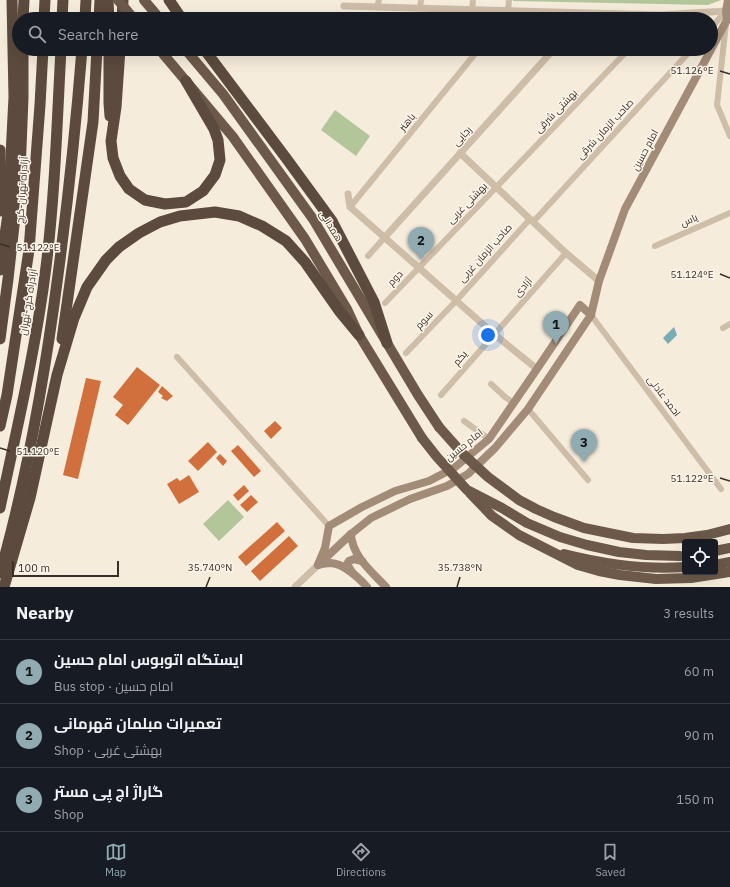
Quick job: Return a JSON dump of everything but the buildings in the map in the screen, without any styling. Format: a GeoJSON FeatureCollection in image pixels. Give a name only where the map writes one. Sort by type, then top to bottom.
{"type":"FeatureCollection","features":[{"type":"Feature","properties":{"kind":"highway"},"geometry":{"type":"LineString","coordinates":[[12,0],[12,12]]}},
{"type":"Feature","properties":{"kind":"highway"},"geometry":{"type":"LineString","coordinates":[[23,12],[24,0]]}},
{"type":"Feature","properties":{"kind":"highway"},"geometry":{"type":"LineString","coordinates":[[44,12],[45,0]]}},
{"type":"Feature","properties":{"kind":"highway"},"geometry":{"type":"LineString","coordinates":[[62,12],[63,0]]}},
{"type":"Feature","properties":{"kind":"highway"},"geometry":{"type":"LineString","coordinates":[[85,12],[86,0]]}},
{"type":"Feature","properties":{"kind":"highway"},"geometry":{"type":"LineString","coordinates":[[99,12],[100,0]]}},
{"type":"Feature","properties":{"kind":"highway"},"geometry":{"type":"LineString","coordinates":[[108,0],[109,12]]}},
{"type":"Feature","properties":{"kind":"highway"},"geometry":{"type":"LineString","coordinates":[[118,0],[128,12]]}},
{"type":"Feature","properties":{"kind":"highway"},"geometry":{"type":"LineString","coordinates":[[122,12],[123,0]]}},
{"type":"Feature","properties":{"kind":"highway"},"geometry":{"type":"LineString","coordinates":[[144,0],[154,12]]}},
{"type":"Feature","properties":{"kind":"highway"},"geometry":{"type":"LineString","coordinates":[[169,0],[177,12]]}},
{"type":"Feature","properties":{"kind":"highway"},"geometry":{"type":"LineString","coordinates":[[0,270],[8,214],[14,97],[13,56]]}},
{"type":"Feature","properties":{"kind":"highway"},"geometry":{"type":"LineString","coordinates":[[0,339],[20,172],[23,56]]}},
{"type":"Feature","properties":{"kind":"highway","name":"آزادراه تهران-کرج"},"geometry":{"type":"LineString","coordinates":[[0,426],[7,395],[29,250],[40,105],[42,56]]}},
{"type":"Feature","properties":{"kind":"highway","name":"آزادراه کرج-تهران"},"geometry":{"type":"LineString","coordinates":[[0,508],[32,358],[46,266],[54,182],[61,56]]}},
{"type":"Feature","properties":{"kind":"highway"},"geometry":{"type":"LineString","coordinates":[[0,572],[29,453],[44,373],[68,198],[81,56]]}},
{"type":"Feature","properties":{"kind":"highway"},"geometry":{"type":"LineString","coordinates":[[57,375],[93,122],[97,56]]}},
{"type":"Feature","properties":{"kind":"highway"},"geometry":{"type":"LineString","coordinates":[[109,56],[109,103],[114,158],[120,176],[129,190],[145,200],[165,204],[186,202],[203,191],[215,175],[220,160],[218,140],[214,129],[186,81]]}},
{"type":"Feature","properties":{"kind":"highway"},"geometry":{"type":"LineString","coordinates":[[112,141],[120,56]]}},
{"type":"Feature","properties":{"kind":"highway"},"geometry":{"type":"LineString","coordinates":[[165,56],[233,137],[305,239],[347,309],[359,335],[422,438],[437,457],[492,516],[519,535],[547,550],[578,565],[599,571],[638,578],[656,579],[691,578],[730,572]]}},
{"type":"Feature","properties":{"kind":"highway","name":"همدانی"},"geometry":{"type":"LineString","coordinates":[[191,56],[223,94],[313,219],[438,427],[463,454],[488,477],[519,500],[554,517],[584,528],[633,538],[685,538],[707,535],[730,529]]}},
{"type":"Feature","properties":{"kind":"highway"},"geometry":{"type":"LineString","coordinates":[[209,56],[332,221],[374,302],[387,342]]}},
{"type":"Feature","properties":{"kind":"highway"},"geometry":{"type":"LineString","coordinates":[[0,150],[0,211]]}},
{"type":"Feature","properties":{"kind":"highway"},"geometry":{"type":"LineString","coordinates":[[4,587],[30,498],[57,375],[74,318],[87,287],[106,260],[119,247],[139,233],[160,222],[180,216],[215,212],[238,216],[262,226],[286,241],[306,262],[340,312],[359,335]]}},
{"type":"Feature","properties":{"kind":"highway"},"geometry":{"type":"LineString","coordinates":[[467,490],[527,523],[560,538],[619,552],[646,555],[682,555]]}},
{"type":"Feature","properties":{"kind":"highway"},"geometry":{"type":"LineString","coordinates":[[718,550],[730,548]]}},
{"type":"Feature","properties":{"kind":"highway"},"geometry":{"type":"LineString","coordinates":[[547,550],[610,564],[667,568],[682,567]]}},
{"type":"Feature","properties":{"kind":"highway"},"geometry":{"type":"LineString","coordinates":[[718,564],[730,562]]}},
{"type":"Feature","properties":{"kind":"main road"},"geometry":{"type":"LineString","coordinates":[[727,20],[726,11],[728,0]]}},
{"type":"Feature","properties":{"kind":"main road","name":"امام حسین"},"geometry":{"type":"LineString","coordinates":[[718,37],[727,20]]}},
{"type":"Feature","properties":{"kind":"main road","name":"امام حسین"},"geometry":{"type":"LineString","coordinates":[[318,564],[371,518],[410,499],[447,486],[468,474],[495,448],[528,409],[590,315],[599,281],[625,209],[708,56]]}},
{"type":"Feature","properties":{"kind":"main road","name":"امام حسین"},"geometry":{"type":"LineString","coordinates":[[318,564],[325,548],[329,526],[362,507],[396,491],[429,481],[454,468],[489,439],[580,305],[590,315]]}},
{"type":"Feature","properties":{"kind":"main road"},"geometry":{"type":"LineString","coordinates":[[351,534],[354,549],[362,561],[386,587]]}},
{"type":"Feature","properties":{"kind":"main road"},"geometry":{"type":"LineString","coordinates":[[362,561],[354,559],[349,561],[347,564],[354,574],[367,587]]}},
{"type":"Feature","properties":{"kind":"main road"},"geometry":{"type":"LineString","coordinates":[[318,564],[331,563],[338,565],[354,574]]}},
{"type":"Feature","properties":{"kind":"street"},"geometry":{"type":"LineString","coordinates":[[420,8],[421,0]]}},
{"type":"Feature","properties":{"kind":"street"},"geometry":{"type":"LineString","coordinates":[[472,10],[473,0]]}},
{"type":"Feature","properties":{"kind":"street"},"geometry":{"type":"LineString","coordinates":[[508,11],[509,0]]}},
{"type":"Feature","properties":{"kind":"street"},"geometry":{"type":"LineString","coordinates":[[344,6],[378,3],[420,8],[548,12]]}},
{"type":"Feature","properties":{"kind":"street"},"geometry":{"type":"LineString","coordinates":[[715,12],[726,11]]}},
{"type":"Feature","properties":{"kind":"street"},"geometry":{"type":"LineString","coordinates":[[718,20],[726,11]]}},
{"type":"Feature","properties":{"kind":"street"},"geometry":{"type":"LineString","coordinates":[[727,20],[717,105],[730,136]]}},
{"type":"Feature","properties":{"kind":"street","name":"باهنر"},"geometry":{"type":"LineString","coordinates":[[350,207],[473,56]]}},
{"type":"Feature","properties":{"kind":"street","name":"رجایی"},"geometry":{"type":"LineString","coordinates":[[385,237],[548,56]]}},
{"type":"Feature","properties":{"kind":"street","name":"بهشتی شرقی"},"geometry":{"type":"LineString","coordinates":[[496,188],[622,56]]}},
{"type":"Feature","properties":{"kind":"street","name":"صاحب الزمان شرقی"},"geometry":{"type":"LineString","coordinates":[[531,221],[685,56]]}},
{"type":"Feature","properties":{"kind":"street"},"geometry":{"type":"LineString","coordinates":[[460,153],[531,221],[599,281]]}},
{"type":"Feature","properties":{"kind":"street","name":"بهشتی غربی"},"geometry":{"type":"LineString","coordinates":[[419,268],[496,188]]}},
{"type":"Feature","properties":{"kind":"street"},"geometry":{"type":"LineString","coordinates":[[348,194],[350,207],[494,334],[537,369]]}},
{"type":"Feature","properties":{"kind":"street","name":"یاس"},"geometry":{"type":"LineString","coordinates":[[655,246],[730,213]]}},
{"type":"Feature","properties":{"kind":"street","name":"صاحب الزمان غربی"},"geometry":{"type":"LineString","coordinates":[[456,301],[531,221]]}},
{"type":"Feature","properties":{"kind":"street"},"geometry":{"type":"LineString","coordinates":[[368,256],[385,237]]}},
{"type":"Feature","properties":{"kind":"street","name":"آزادی"},"geometry":{"type":"LineString","coordinates":[[494,334],[566,253]]}},
{"type":"Feature","properties":{"kind":"street","name":"دوم"},"geometry":{"type":"LineString","coordinates":[[385,302],[419,268]]}},
{"type":"Feature","properties":{"kind":"street","name":"سوم"},"geometry":{"type":"LineString","coordinates":[[406,353],[456,301]]}},
{"type":"Feature","properties":{"kind":"street","name":"احمد عادلی"},"geometry":{"type":"LineString","coordinates":[[590,315],[720,489]]}},
{"type":"Feature","properties":{"kind":"street"},"geometry":{"type":"LineString","coordinates":[[723,328],[730,324]]}},
{"type":"Feature","properties":{"kind":"street","name":"یکم"},"geometry":{"type":"LineString","coordinates":[[440,396],[494,334]]}},
{"type":"Feature","properties":{"kind":"street"},"geometry":{"type":"LineString","coordinates":[[177,357],[329,526]]}},
{"type":"Feature","properties":{"kind":"street"},"geometry":{"type":"LineString","coordinates":[[491,384],[514,403]]}},
{"type":"Feature","properties":{"kind":"street"},"geometry":{"type":"LineString","coordinates":[[528,409],[588,480]]}},
{"type":"Feature","properties":{"kind":"street"},"geometry":{"type":"LineString","coordinates":[[464,421],[489,439]]}},
{"type":"Feature","properties":{"kind":"street","name":"امام حسین"},"geometry":{"type":"LineString","coordinates":[[295,587],[318,564]]}},
{"type":"Feature","properties":{"kind":"green space"},"geometry":{"type":"Polygon","coordinates":[[[513,0],[721,0],[708,5],[513,0]]]}},
{"type":"Feature","properties":{"kind":"green space"},"geometry":{"type":"Polygon","coordinates":[[[335,110],[370,136],[356,156],[321,130],[335,110]]]}},
{"type":"Feature","properties":{"kind":"green space"},"geometry":{"type":"Polygon","coordinates":[[[228,500],[244,517],[219,541],[203,524],[228,500]]]}},
{"type":"Feature","properties":{"kind":"water"},"geometry":{"type":"Polygon","coordinates":[[[674,327],[677,335],[668,344],[663,338],[674,327]]]}},
{"type":"Feature","properties":{"kind":"place","name":"تعمیرات مبلمان قهرمانی"},"geometry":{"type":"Point","coordinates":[421,260]}},
{"type":"Feature","properties":{"kind":"place","name":"ایستگاه اتوبوس امام حسین"},"geometry":{"type":"Point","coordinates":[556,344]}},
{"type":"Feature","properties":{"kind":"place","name":"گاراژ اچ پی مستر"},"geometry":{"type":"Point","coordinates":[584,462]}}]}
